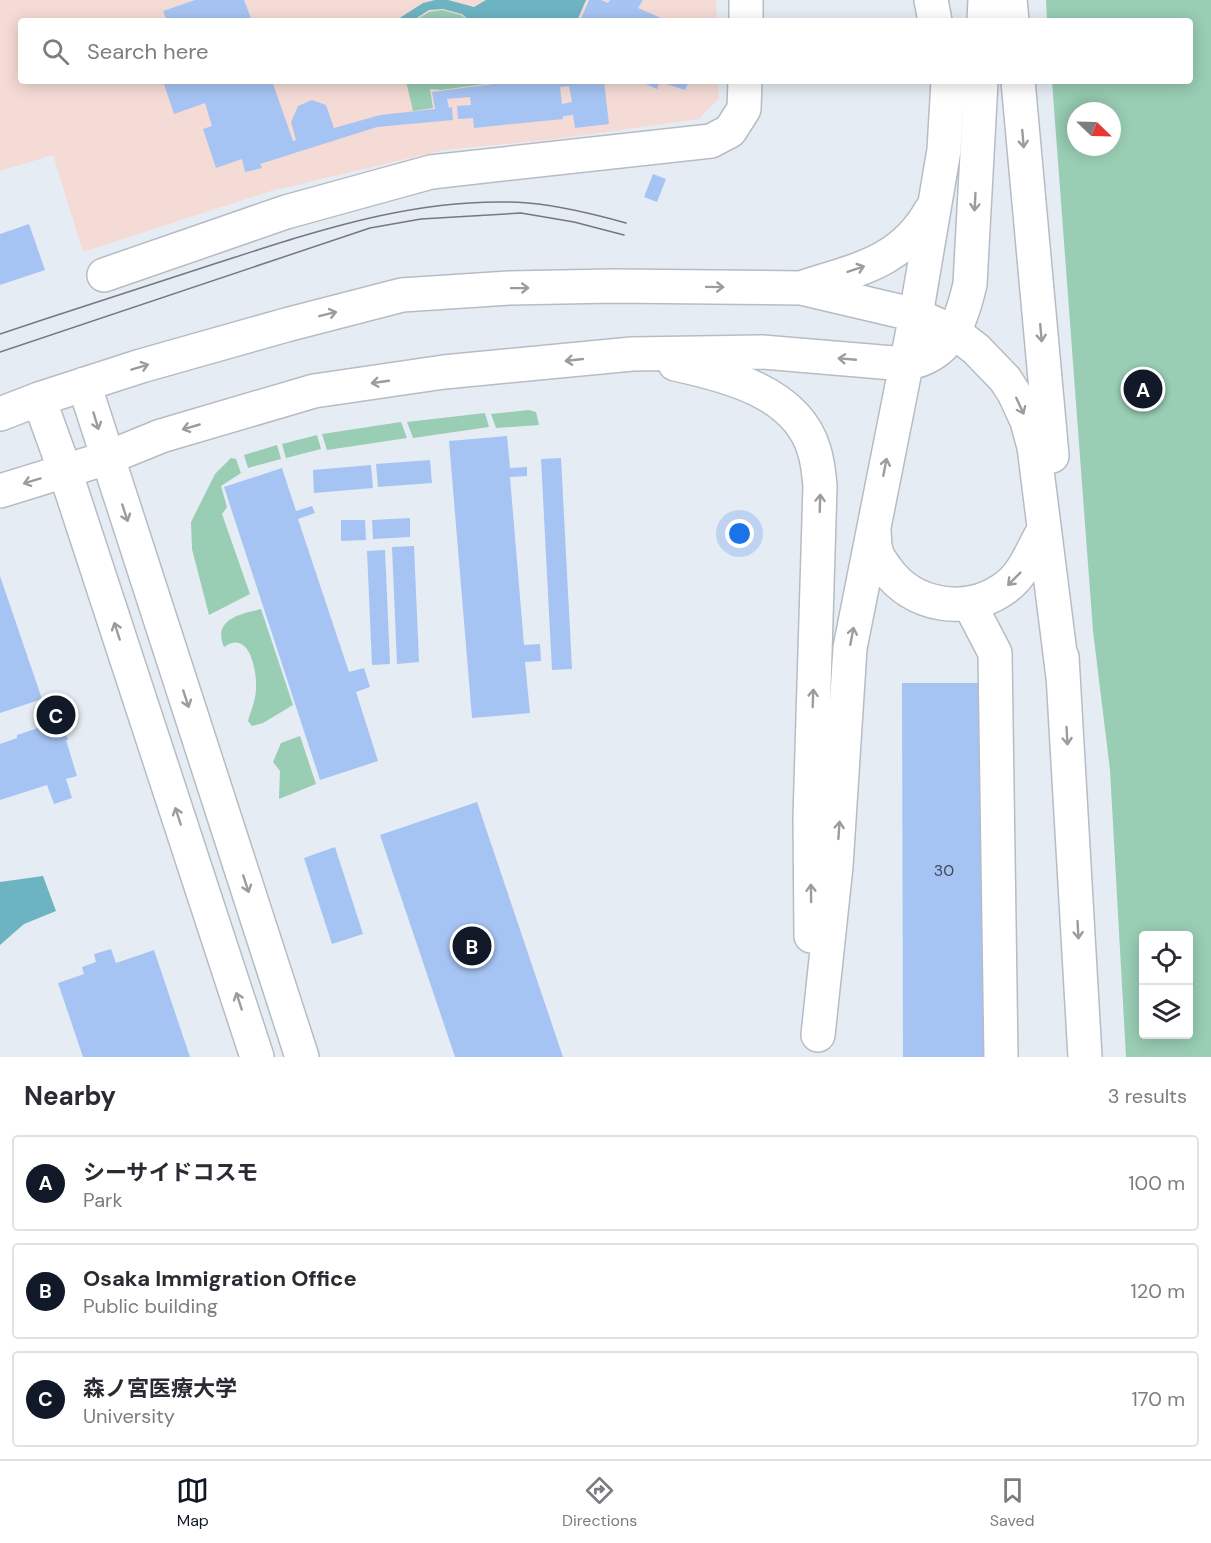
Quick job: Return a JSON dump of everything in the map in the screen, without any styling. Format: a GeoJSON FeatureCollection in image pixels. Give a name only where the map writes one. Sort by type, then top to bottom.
{"type":"FeatureCollection","features":[{"type":"Feature","properties":{"kind":"street"},"geometry":{"type":"LineString","coordinates":[[746,0],[746,18]]}},
{"type":"Feature","properties":{"kind":"street"},"geometry":{"type":"LineString","coordinates":[[932,0],[935,18]]}},
{"type":"Feature","properties":{"kind":"street"},"geometry":{"type":"LineString","coordinates":[[950,0],[950,18]]}},
{"type":"Feature","properties":{"kind":"street"},"geometry":{"type":"LineString","coordinates":[[984,18],[985,0]]}},
{"type":"Feature","properties":{"kind":"street"},"geometry":{"type":"LineString","coordinates":[[1010,0],[1012,18]]}},
{"type":"Feature","properties":{"kind":"street"},"geometry":{"type":"LineString","coordinates":[[104,275],[286,212],[431,172],[711,141],[730,131],[744,109],[745,84]]}},
{"type":"Feature","properties":{"kind":"street"},"geometry":{"type":"LineString","coordinates":[[0,491],[107,458],[161,436],[314,391],[444,372],[632,354],[762,352],[905,364],[928,357],[947,342],[954,332],[967,300],[972,275],[981,84]]}},
{"type":"Feature","properties":{"kind":"street"},"geometry":{"type":"LineString","coordinates":[[1018,84],[1059,526],[1063,677],[1085,1057]]}},
{"type":"Feature","properties":{"kind":"street"},"geometry":{"type":"LineString","coordinates":[[819,1046],[836,866],[850,648],[916,315],[944,150],[947,90]]}},
{"type":"Feature","properties":{"kind":"street"},"geometry":{"type":"LineString","coordinates":[[801,288],[879,262],[893,254],[916,234],[932,208],[936,193]]}},
{"type":"Feature","properties":{"kind":"street"},"geometry":{"type":"LineString","coordinates":[[0,414],[84,384],[286,325],[402,295],[509,288],[601,286],[801,288],[916,315],[954,332],[995,366],[1014,393],[1027,421],[1034,447],[1063,677]]}},
{"type":"Feature","properties":{"kind":"street"},"geometry":{"type":"LineString","coordinates":[[632,354],[714,374],[778,401],[795,414],[807,431],[814,449],[820,486],[810,818],[811,933],[819,1046]]}},
{"type":"Feature","properties":{"kind":"street"},"geometry":{"type":"LineString","coordinates":[[84,384],[302,1057]]}},
{"type":"Feature","properties":{"kind":"street"},"geometry":{"type":"LineString","coordinates":[[39,399],[65,471],[257,1057]]}},
{"type":"Feature","properties":{"kind":"street"},"geometry":{"type":"LineString","coordinates":[[874,524],[876,551],[891,576],[913,594],[940,603],[969,603],[992,596],[1011,583],[1027,564],[1044,530]]}},
{"type":"Feature","properties":{"kind":"street"},"geometry":{"type":"LineString","coordinates":[[969,603],[995,653],[1001,1057]]}},
{"type":"Feature","properties":{"kind":"shaded area"},"geometry":{"type":"Polygon","coordinates":[[[0,0],[716,0],[717,18],[18,18],[18,84],[718,84],[719,98],[699,119],[556,139],[444,150],[271,191],[83,252],[53,155],[0,171],[0,0]]]}},
{"type":"Feature","properties":{"kind":"green space"},"geometry":{"type":"Polygon","coordinates":[[[1046,0],[1211,0],[1211,1057],[1126,1057],[1110,770],[1093,631],[1052,84],[1193,84],[1193,18],[1047,18],[1046,0]]]}},
{"type":"Feature","properties":{"kind":"green space"},"geometry":{"type":"Polygon","coordinates":[[[442,10],[465,18],[419,18],[429,12],[442,10]]]}},
{"type":"Feature","properties":{"kind":"green space"},"geometry":{"type":"Polygon","coordinates":[[[407,84],[485,84],[441,90],[430,89],[433,108],[413,111],[407,84]]]}},
{"type":"Feature","properties":{"kind":"green space"},"geometry":{"type":"Polygon","coordinates":[[[529,410],[536,412],[539,425],[496,428],[491,414],[529,410]]]}},
{"type":"Feature","properties":{"kind":"green space"},"geometry":{"type":"Polygon","coordinates":[[[485,413],[489,427],[413,438],[407,422],[485,413]]]}},
{"type":"Feature","properties":{"kind":"green space"},"geometry":{"type":"Polygon","coordinates":[[[401,422],[407,438],[327,450],[322,434],[401,422]]]}},
{"type":"Feature","properties":{"kind":"green space"},"geometry":{"type":"Polygon","coordinates":[[[317,435],[321,449],[286,458],[282,444],[317,435]]]}},
{"type":"Feature","properties":{"kind":"green space"},"geometry":{"type":"Polygon","coordinates":[[[277,445],[281,459],[248,468],[244,455],[277,445]]]}},
{"type":"Feature","properties":{"kind":"green space"},"geometry":{"type":"Polygon","coordinates":[[[231,458],[236,459],[241,473],[221,486],[227,507],[222,514],[250,594],[209,615],[192,549],[191,522],[215,474],[231,458]]]}},
{"type":"Feature","properties":{"kind":"green space"},"geometry":{"type":"Polygon","coordinates":[[[261,609],[293,705],[263,723],[252,726],[248,721],[256,692],[253,662],[250,654],[240,643],[224,647],[221,638],[225,624],[231,619],[261,609]]]}},
{"type":"Feature","properties":{"kind":"green space"},"geometry":{"type":"Polygon","coordinates":[[[300,736],[316,784],[279,799],[280,771],[273,762],[281,743],[300,736]]]}},
{"type":"Feature","properties":{"kind":"water"},"geometry":{"type":"Polygon","coordinates":[[[448,0],[474,7],[486,0],[586,0],[578,18],[467,18],[462,14],[443,9],[429,10],[417,18],[400,18],[423,3],[448,0]]]}},
{"type":"Feature","properties":{"kind":"water"},"geometry":{"type":"Polygon","coordinates":[[[43,876],[56,911],[24,924],[0,945],[0,882],[43,876]]]}},
{"type":"Feature","properties":{"kind":"building"},"geometry":{"type":"Polygon","coordinates":[[[195,0],[244,0],[251,18],[166,18],[163,11],[195,0]]]}},
{"type":"Feature","properties":{"kind":"building"},"geometry":{"type":"Polygon","coordinates":[[[589,0],[601,0],[608,3],[610,0],[643,0],[638,8],[661,18],[581,18],[589,0]]]}},
{"type":"Feature","properties":{"kind":"building"},"geometry":{"type":"Polygon","coordinates":[[[164,84],[273,84],[293,141],[296,140],[291,122],[298,106],[312,100],[326,105],[334,128],[380,115],[435,109],[432,92],[495,84],[604,84],[609,124],[575,128],[573,115],[563,116],[563,119],[474,128],[473,118],[458,119],[457,106],[471,105],[470,97],[447,99],[449,108],[452,107],[453,120],[377,127],[260,164],[262,168],[245,172],[242,159],[216,168],[203,129],[212,126],[205,103],[174,114],[164,84]],[[569,86],[560,87],[562,104],[572,102],[569,86]]]}},
{"type":"Feature","properties":{"kind":"building"},"geometry":{"type":"Polygon","coordinates":[[[646,84],[659,84],[657,89],[646,84]]]}},
{"type":"Feature","properties":{"kind":"building"},"geometry":{"type":"Polygon","coordinates":[[[666,84],[688,84],[685,90],[666,84]]]}},
{"type":"Feature","properties":{"kind":"building"},"geometry":{"type":"Polygon","coordinates":[[[653,174],[666,179],[657,202],[644,197],[653,174]]]}},
{"type":"Feature","properties":{"kind":"building"},"geometry":{"type":"Polygon","coordinates":[[[29,224],[45,270],[0,285],[0,234],[29,224]]]}},
{"type":"Feature","properties":{"kind":"building"},"geometry":{"type":"Polygon","coordinates":[[[507,436],[510,468],[527,467],[527,476],[510,477],[524,645],[540,644],[541,661],[525,662],[530,713],[472,718],[449,441],[507,436]]]}},
{"type":"Feature","properties":{"kind":"building"},"geometry":{"type":"Polygon","coordinates":[[[561,458],[572,669],[552,670],[541,459],[561,458]]]}},
{"type":"Feature","properties":{"kind":"building"},"geometry":{"type":"Polygon","coordinates":[[[430,460],[432,483],[378,487],[376,464],[430,460]]]}},
{"type":"Feature","properties":{"kind":"building"},"geometry":{"type":"Polygon","coordinates":[[[371,465],[373,488],[314,493],[313,470],[371,465]]]}},
{"type":"Feature","properties":{"kind":"building"},"geometry":{"type":"Polygon","coordinates":[[[282,468],[296,511],[312,506],[315,513],[298,519],[349,672],[364,668],[370,687],[356,692],[378,761],[320,780],[224,487],[282,468]]]}},
{"type":"Feature","properties":{"kind":"building"},"geometry":{"type":"Polygon","coordinates":[[[410,518],[410,537],[373,539],[372,520],[410,518]]]}},
{"type":"Feature","properties":{"kind":"building"},"geometry":{"type":"Polygon","coordinates":[[[341,520],[365,520],[366,540],[341,541],[341,520]]]}},
{"type":"Feature","properties":{"kind":"building"},"geometry":{"type":"Polygon","coordinates":[[[414,546],[419,662],[397,664],[392,547],[414,546]]]}},
{"type":"Feature","properties":{"kind":"building"},"geometry":{"type":"Polygon","coordinates":[[[385,550],[390,664],[372,665],[367,551],[385,550]]]}},
{"type":"Feature","properties":{"kind":"building"},"geometry":{"type":"Polygon","coordinates":[[[0,576],[42,699],[0,713],[0,576]]]}},
{"type":"Feature","properties":{"kind":"building"},"geometry":{"type":"Polygon","coordinates":[[[902,683],[984,683],[986,1057],[903,1057],[902,683]]]}},
{"type":"Feature","properties":{"kind":"building"},"geometry":{"type":"Polygon","coordinates":[[[62,720],[77,776],[66,779],[72,798],[54,804],[47,785],[0,800],[0,744],[17,738],[17,735],[62,720]]]}},
{"type":"Feature","properties":{"kind":"building"},"geometry":{"type":"Polygon","coordinates":[[[477,802],[563,1057],[455,1057],[380,835],[477,802]]]}},
{"type":"Feature","properties":{"kind":"building"},"geometry":{"type":"Polygon","coordinates":[[[335,847],[363,934],[332,944],[304,858],[335,847]]]}},
{"type":"Feature","properties":{"kind":"building"},"geometry":{"type":"Polygon","coordinates":[[[111,949],[116,963],[154,950],[190,1057],[83,1057],[58,983],[84,974],[82,967],[96,962],[94,954],[111,949]]]}},
{"type":"Feature","properties":{"kind":"tram line"},"geometry":{"type":"LineString","coordinates":[[0,334],[293,239],[409,210],[448,204],[528,203],[553,206],[626,223]]}},
{"type":"Feature","properties":{"kind":"tram line"},"geometry":{"type":"LineString","coordinates":[[0,352],[370,228],[421,219],[521,213],[574,222],[624,235]]}},
{"type":"Feature","properties":{"kind":"place","name":"シーサイドコスモ"},"geometry":{"type":"Point","coordinates":[1143,389]}},
{"type":"Feature","properties":{"kind":"place","name":"森ノ宮医療大学"},"geometry":{"type":"Point","coordinates":[56,715]}},
{"type":"Feature","properties":{"kind":"place","name":"Osaka Immigration Office"},"geometry":{"type":"Point","coordinates":[472,946]}}]}
